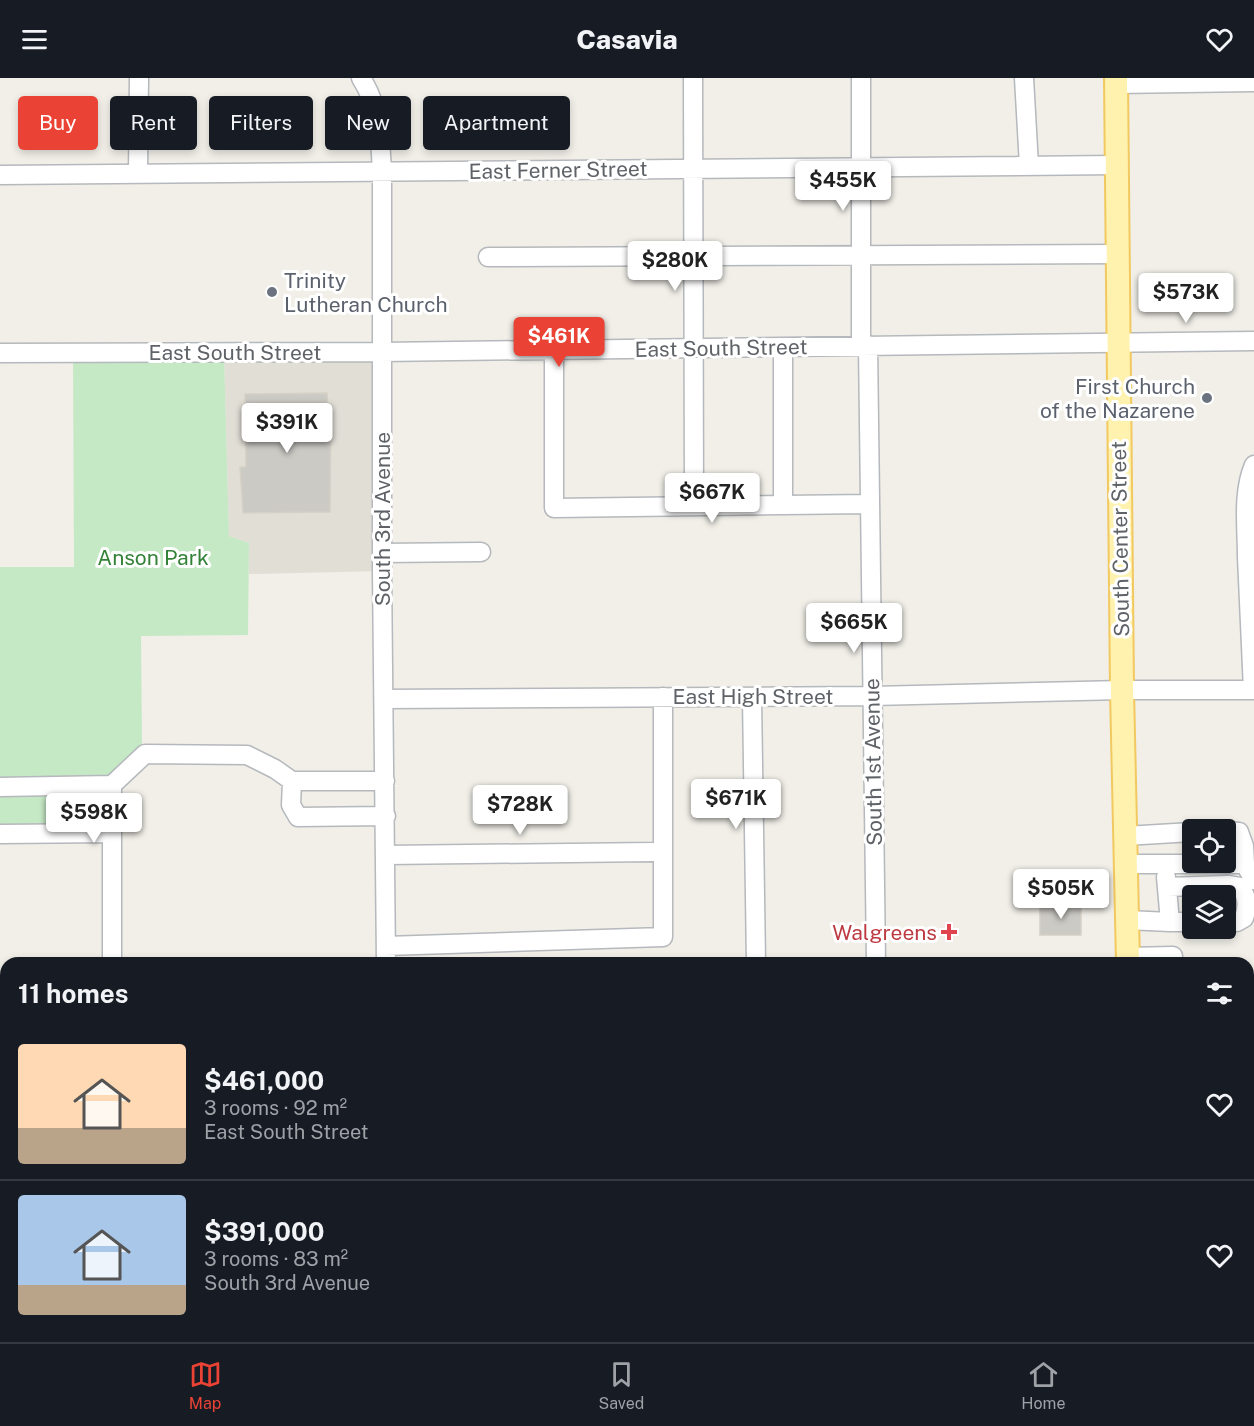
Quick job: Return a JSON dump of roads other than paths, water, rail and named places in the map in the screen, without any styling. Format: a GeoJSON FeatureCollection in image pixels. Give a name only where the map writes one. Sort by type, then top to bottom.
{"type":"FeatureCollection","features":[{"type":"Feature","properties":{"kind":"main road","name":"South Center Street"},"geometry":{"type":"LineString","coordinates":[[1116,81],[1122,690],[1128,957]]}},
{"type":"Feature","properties":{"kind":"street"},"geometry":{"type":"LineString","coordinates":[[138,174],[139,78]]}},
{"type":"Feature","properties":{"kind":"street","name":"South 3rd Avenue"},"geometry":{"type":"LineString","coordinates":[[361,78],[370,92],[379,120],[382,172],[382,553],[386,954]]}},
{"type":"Feature","properties":{"kind":"street"},"geometry":{"type":"LineString","coordinates":[[693,78],[694,506]]}},
{"type":"Feature","properties":{"kind":"street","name":"South 1st Avenue"},"geometry":{"type":"LineString","coordinates":[[861,78],[861,256],[870,504],[876,957]]}},
{"type":"Feature","properties":{"kind":"street"},"geometry":{"type":"LineString","coordinates":[[1024,78],[1029,166]]}},
{"type":"Feature","properties":{"kind":"street"},"geometry":{"type":"LineString","coordinates":[[1116,81],[1254,82]]}},
{"type":"Feature","properties":{"kind":"street","name":"East Ferner Street"},"geometry":{"type":"LineString","coordinates":[[0,175],[1117,165]]}},
{"type":"Feature","properties":{"kind":"street"},"geometry":{"type":"LineString","coordinates":[[488,257],[1118,254]]}},
{"type":"Feature","properties":{"kind":"street","name":"East South Street"},"geometry":{"type":"LineString","coordinates":[[0,353],[381,352],[1254,341]]}},
{"type":"Feature","properties":{"kind":"street"},"geometry":{"type":"LineString","coordinates":[[783,347],[783,505]]}},
{"type":"Feature","properties":{"kind":"street"},"geometry":{"type":"LineString","coordinates":[[554,350],[554,508],[870,504]]}},
{"type":"Feature","properties":{"kind":"street"},"geometry":{"type":"LineString","coordinates":[[1253,690],[1248,621],[1247,493],[1254,465]]}},
{"type":"Feature","properties":{"kind":"street"},"geometry":{"type":"LineString","coordinates":[[382,553],[481,552]]}},
{"type":"Feature","properties":{"kind":"street","name":"East High Street"},"geometry":{"type":"LineString","coordinates":[[384,699],[873,696],[1122,690],[1253,690]]}},
{"type":"Feature","properties":{"kind":"street"},"geometry":{"type":"LineString","coordinates":[[386,954],[663,937],[663,697]]}},
{"type":"Feature","properties":{"kind":"street"},"geometry":{"type":"LineString","coordinates":[[752,697],[756,957]]}},
{"type":"Feature","properties":{"kind":"street"},"geometry":{"type":"LineString","coordinates":[[0,787],[112,784],[145,754],[247,755],[275,769],[292,781],[385,781]]}},
{"type":"Feature","properties":{"kind":"street"},"geometry":{"type":"LineString","coordinates":[[292,781],[291,805],[298,817],[386,816]]}},
{"type":"Feature","properties":{"kind":"street"},"geometry":{"type":"LineString","coordinates":[[112,784],[112,957]]}},
{"type":"Feature","properties":{"kind":"street"},"geometry":{"type":"LineString","coordinates":[[1236,832],[1239,832],[1244,846],[1245,864],[1254,880]]}},
{"type":"Feature","properties":{"kind":"street"},"geometry":{"type":"LineString","coordinates":[[0,834],[112,833]]}},
{"type":"Feature","properties":{"kind":"street"},"geometry":{"type":"LineString","coordinates":[[1125,836],[1182,833]]}},
{"type":"Feature","properties":{"kind":"street"},"geometry":{"type":"LineString","coordinates":[[386,855],[653,852]]}},
{"type":"Feature","properties":{"kind":"street"},"geometry":{"type":"LineString","coordinates":[[1126,864],[1245,864]]}},
{"type":"Feature","properties":{"kind":"street"},"geometry":{"type":"LineString","coordinates":[[1165,865],[1170,922]]}},
{"type":"Feature","properties":{"kind":"street"},"geometry":{"type":"LineString","coordinates":[[1167,886],[1182,886]]}},
{"type":"Feature","properties":{"kind":"street"},"geometry":{"type":"LineString","coordinates":[[1236,886],[1240,887],[1246,894],[1247,904],[1244,918],[1236,922]]}},
{"type":"Feature","properties":{"kind":"street"},"geometry":{"type":"LineString","coordinates":[[1127,920],[1182,922]]}},
{"type":"Feature","properties":{"kind":"street"},"geometry":{"type":"LineString","coordinates":[[1150,957],[1173,954]]}},
{"type":"Feature","properties":{"kind":"place","name":"Trinity Lutheran Church"},"geometry":{"type":"Point","coordinates":[272,292]}},
{"type":"Feature","properties":{"kind":"place","name":"First Church of the Nazarene"},"geometry":{"type":"Point","coordinates":[1207,398]}},
{"type":"Feature","properties":{"kind":"place","name":"Walgreens"},"geometry":{"type":"Point","coordinates":[949,932]}},
{"type":"Feature","properties":{"kind":"park label","name":"Anson Park"},"geometry":{"type":"Point","coordinates":[153,557]}}]}
